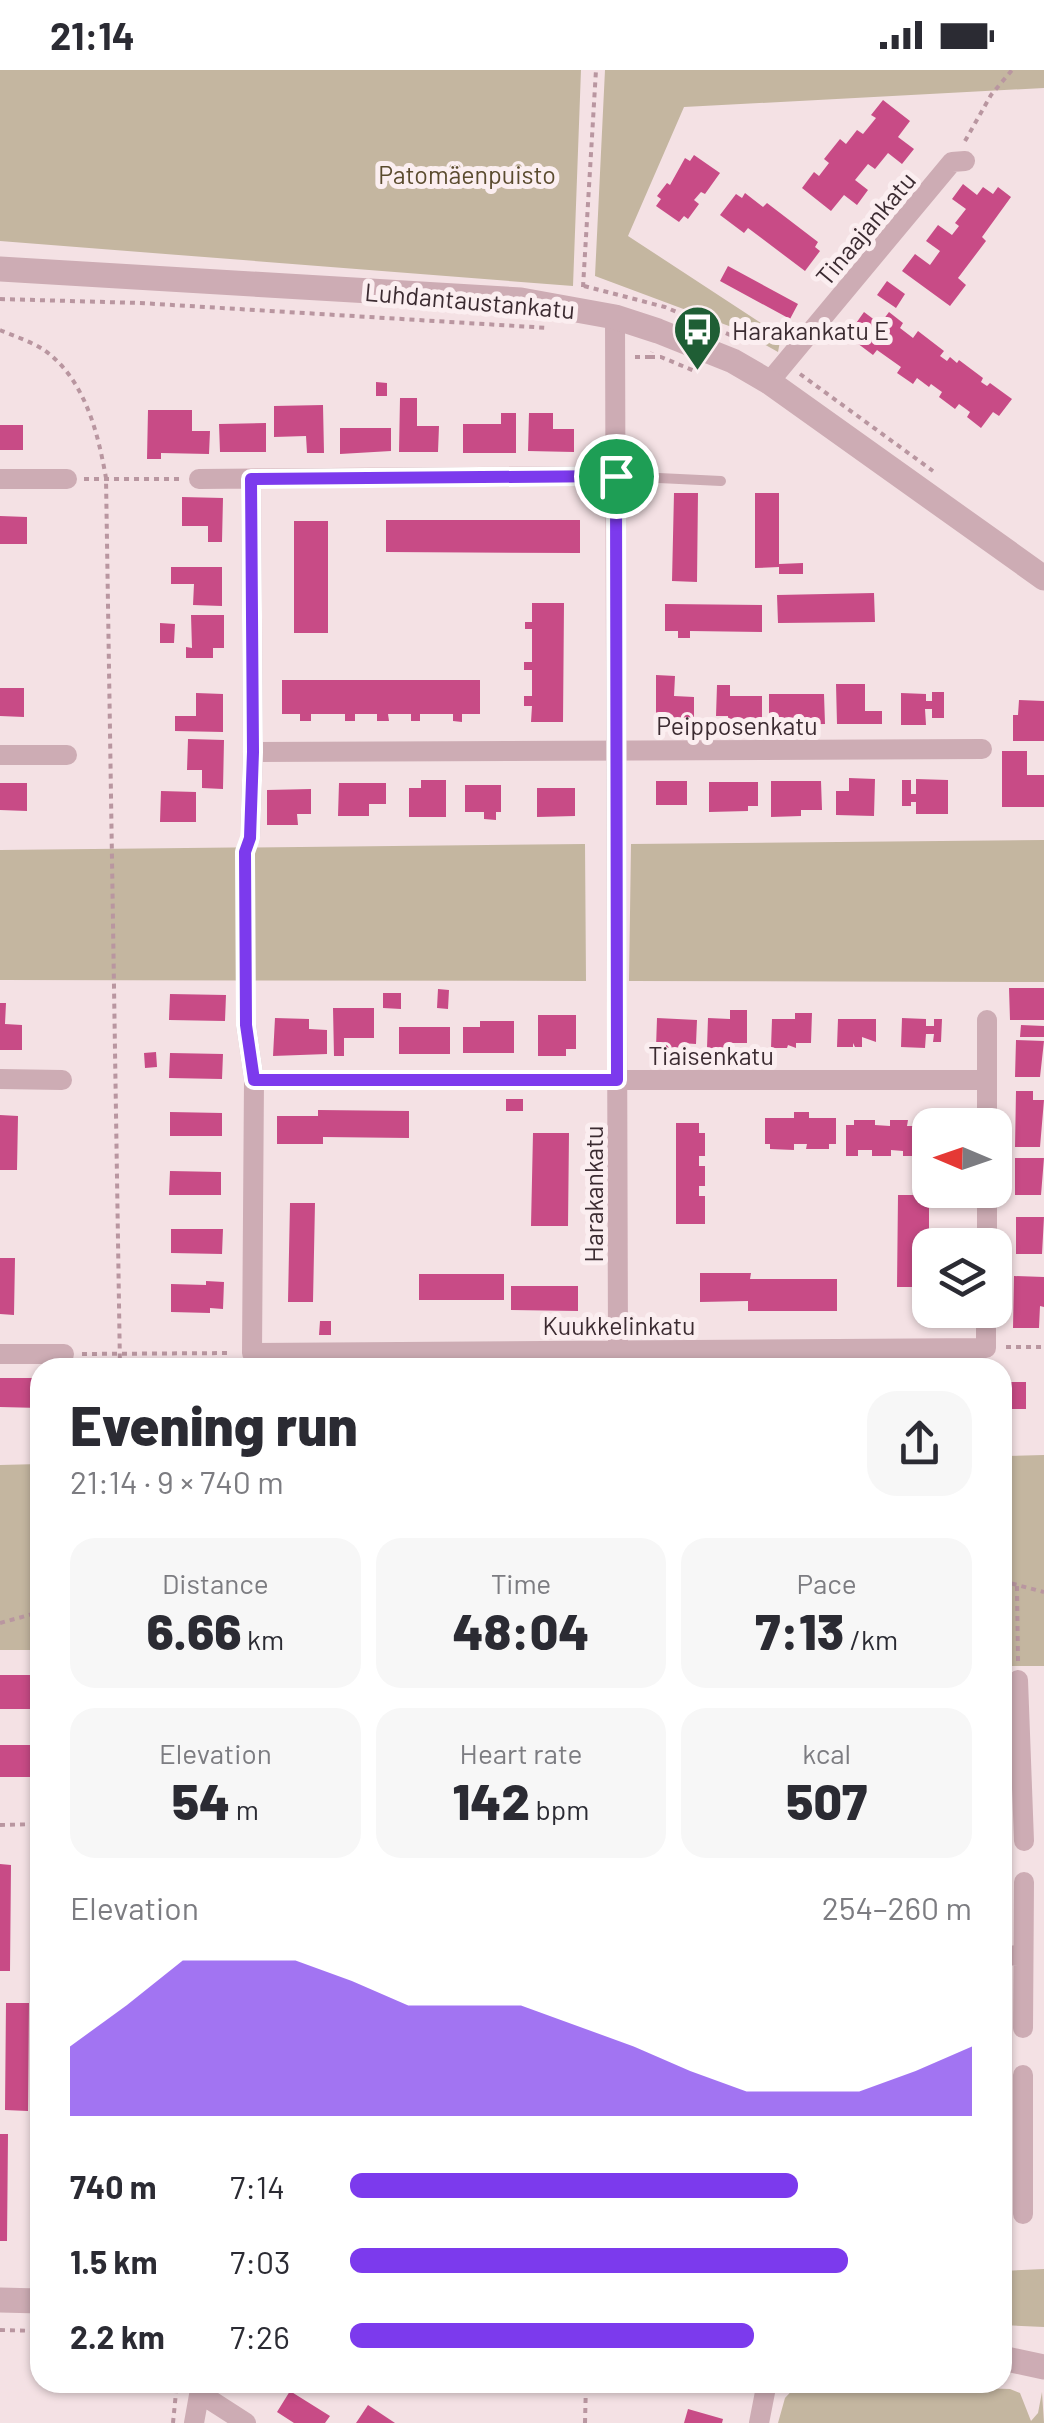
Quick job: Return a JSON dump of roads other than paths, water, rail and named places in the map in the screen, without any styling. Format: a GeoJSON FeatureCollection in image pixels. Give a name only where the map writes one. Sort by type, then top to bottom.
{"type":"FeatureCollection","features":[{"type":"Feature","properties":{"kind":"street","name":"Tinaajankatu"},"geometry":{"type":"LineString","coordinates":[[770,382],[959,162]]}},
{"type":"Feature","properties":{"kind":"street","name":"Luhdantaustankatu"},"geometry":{"type":"LineString","coordinates":[[0,269],[484,296],[615,317],[733,361],[770,382],[1044,578]]}},
{"type":"Feature","properties":{"kind":"street","name":"Harakankatu"},"geometry":{"type":"LineString","coordinates":[[615,317],[618,1350]]}},
{"type":"Feature","properties":{"kind":"street"},"geometry":{"type":"LineString","coordinates":[[199,479],[616,476]]}},
{"type":"Feature","properties":{"kind":"street"},"geometry":{"type":"LineString","coordinates":[[0,479],[67,479]]}},
{"type":"Feature","properties":{"kind":"street"},"geometry":{"type":"LineString","coordinates":[[250,838],[251,479]]}},
{"type":"Feature","properties":{"kind":"street","name":"Peipposenkatu"},"geometry":{"type":"LineString","coordinates":[[253,752],[982,749]]}},
{"type":"Feature","properties":{"kind":"street"},"geometry":{"type":"LineString","coordinates":[[0,755],[67,755]]}},
{"type":"Feature","properties":{"kind":"street"},"geometry":{"type":"LineString","coordinates":[[987,1020],[987,1108]]}},
{"type":"Feature","properties":{"kind":"street"},"geometry":{"type":"LineString","coordinates":[[246,1025],[254,1080]]}},
{"type":"Feature","properties":{"kind":"street"},"geometry":{"type":"LineString","coordinates":[[0,1080],[62,1080]]}},
{"type":"Feature","properties":{"kind":"street","name":"Tiaisenkatu"},"geometry":{"type":"LineString","coordinates":[[254,1080],[987,1080]]}},
{"type":"Feature","properties":{"kind":"street","name":"Kuukkelinkatu"},"geometry":{"type":"LineString","coordinates":[[254,1080],[252,1353],[986,1348],[986,1328]]}},
{"type":"Feature","properties":{"kind":"street"},"geometry":{"type":"LineString","coordinates":[[0,1354],[64,1354]]}},
{"type":"Feature","properties":{"kind":"street"},"geometry":{"type":"LineString","coordinates":[[1012,1743],[1018,1680]]}},
{"type":"Feature","properties":{"kind":"street"},"geometry":{"type":"LineString","coordinates":[[1012,1761],[1024,1842]]}},
{"type":"Feature","properties":{"kind":"street"},"geometry":{"type":"LineString","coordinates":[[1023,2028],[1012,1956],[1024,1882]]}},
{"type":"Feature","properties":{"kind":"street"},"geometry":{"type":"LineString","coordinates":[[1022,2214],[1012,2153],[1023,2075]]}},
{"type":"Feature","properties":{"kind":"street"},"geometry":{"type":"LineString","coordinates":[[0,2300],[30,2301]]}},
{"type":"Feature","properties":{"kind":"street"},"geometry":{"type":"LineString","coordinates":[[1012,2360],[1041,2364]]}},
{"type":"Feature","properties":{"kind":"street"},"geometry":{"type":"LineString","coordinates":[[194,2423],[200,2393]]}},
{"type":"Feature","properties":{"kind":"street"},"geometry":{"type":"LineString","coordinates":[[207,2393],[246,2423]]}},
{"type":"Feature","properties":{"kind":"street"},"geometry":{"type":"LineString","coordinates":[[760,2423],[765,2393]]}},
{"type":"Feature","properties":{"kind":"lane"},"geometry":{"type":"LineString","coordinates":[[616,476],[720,482]]}},
{"type":"Feature","properties":{"kind":"place","name":"Harakankatu E"},"geometry":{"type":"Point","coordinates":[697,372]}},
{"type":"Feature","properties":{"kind":"park label","name":"Patomäenpuisto"},"geometry":{"type":"Point","coordinates":[467,174]}}]}
